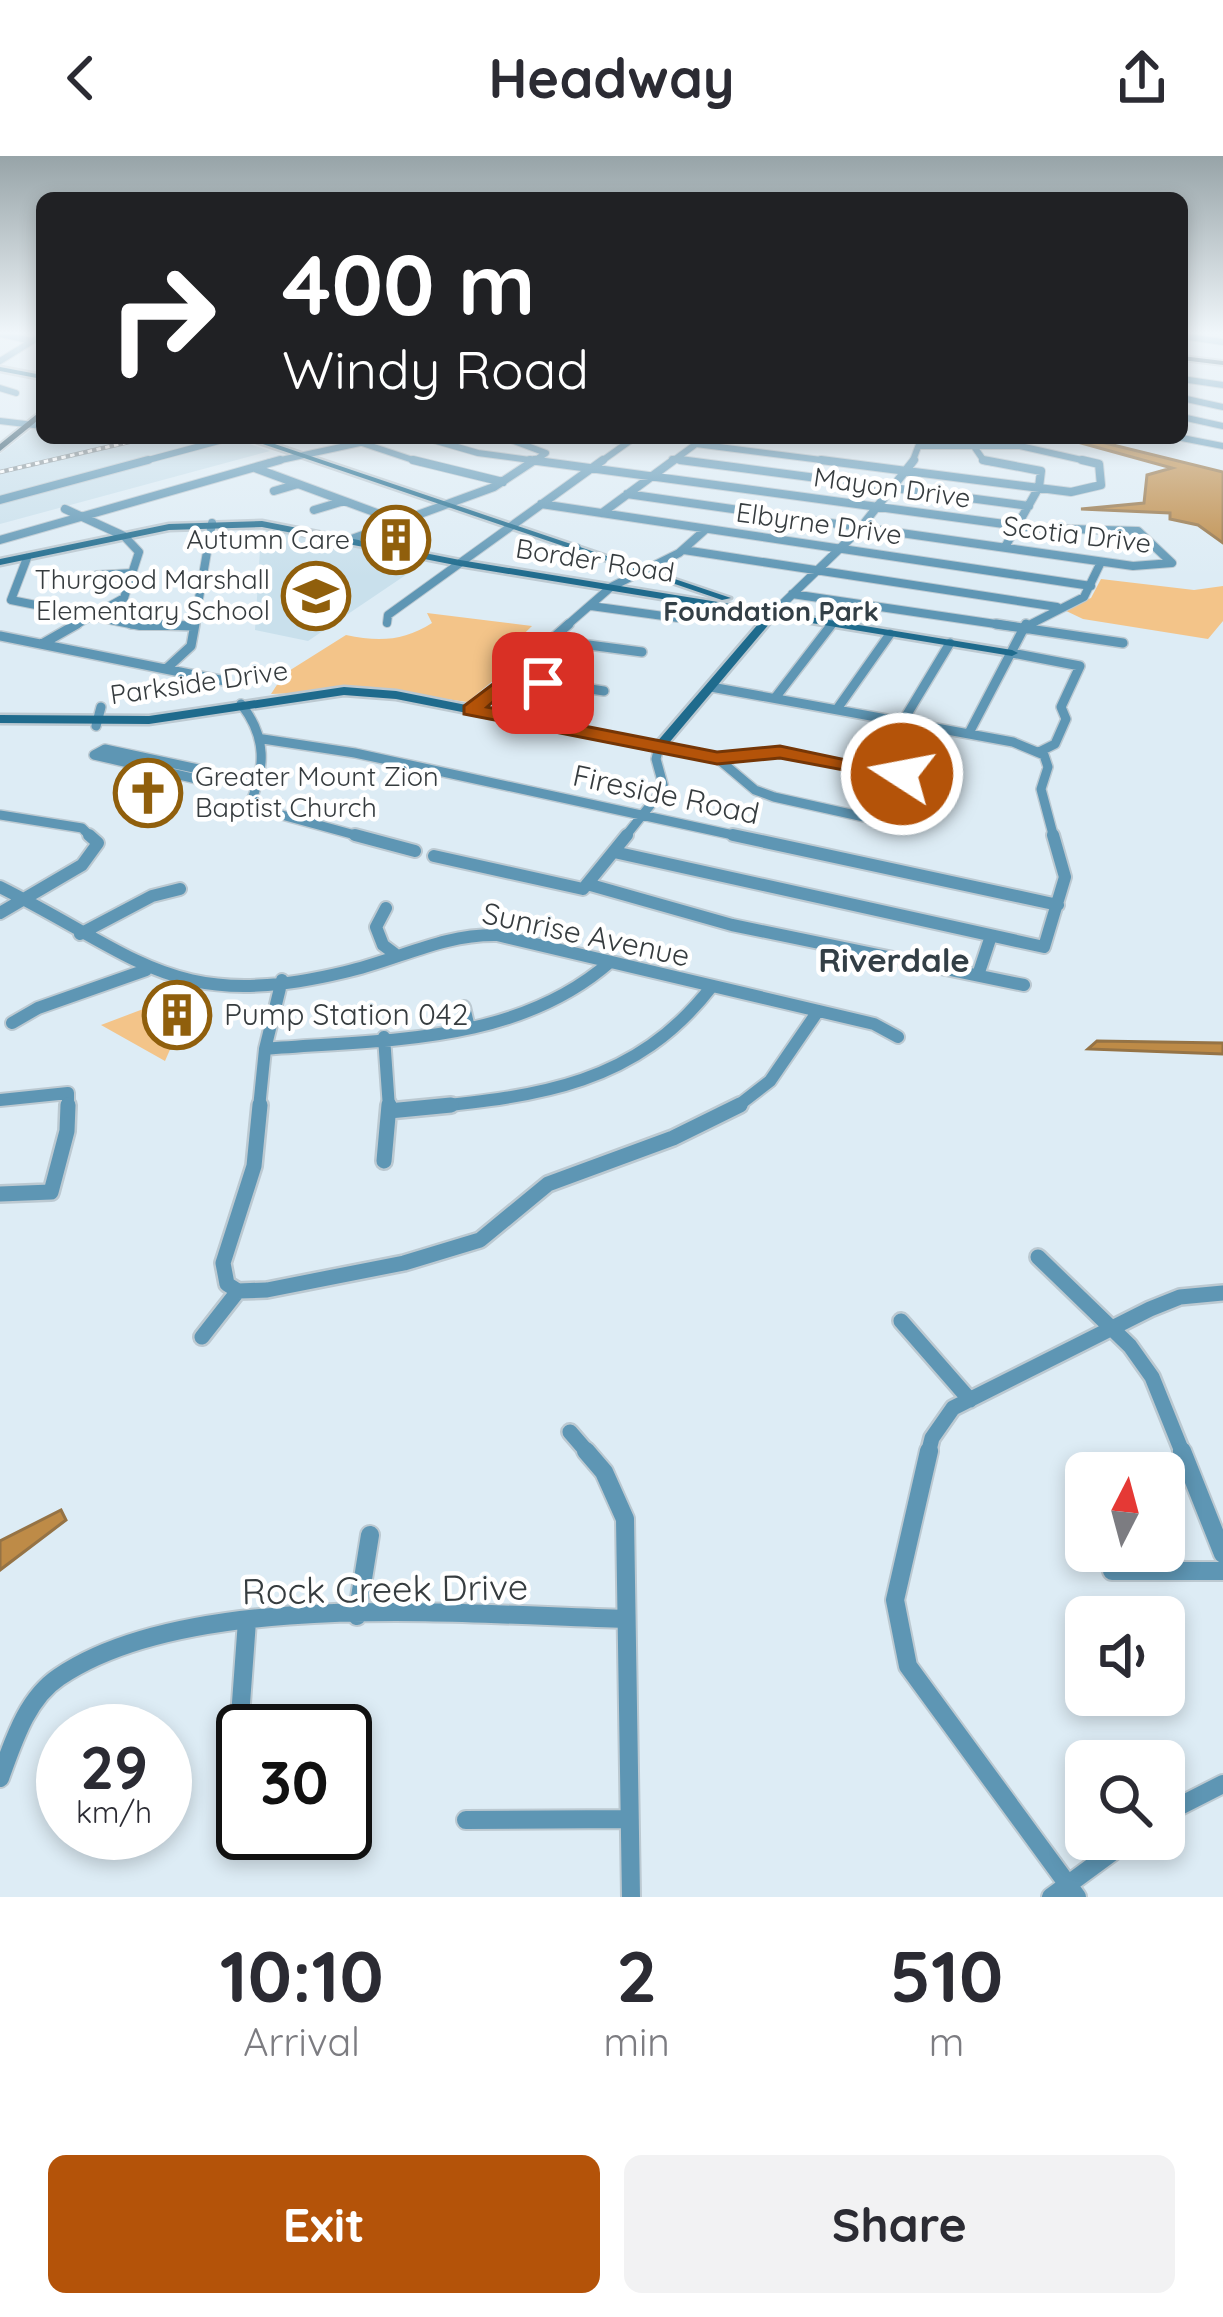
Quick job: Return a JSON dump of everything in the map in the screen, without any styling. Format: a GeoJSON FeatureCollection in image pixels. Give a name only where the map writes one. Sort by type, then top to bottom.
{"type":"FeatureCollection","features":[{"type":"Feature","properties":{"kind":"main road"},"geometry":{"type":"LineString","coordinates":[[0,448],[31,415]]}},
{"type":"Feature","properties":{"kind":"main road"},"geometry":{"type":"LineString","coordinates":[[0,438],[36,416]]}},
{"type":"Feature","properties":{"kind":"street"},"geometry":{"type":"LineString","coordinates":[[1188,418],[1223,426]]}},
{"type":"Feature","properties":{"kind":"street"},"geometry":{"type":"LineString","coordinates":[[0,421],[36,425]]}},
{"type":"Feature","properties":{"kind":"street"},"geometry":{"type":"LineString","coordinates":[[1188,439],[1223,446]]}},
{"type":"Feature","properties":{"kind":"street"},"geometry":{"type":"LineString","coordinates":[[0,500],[208,444]]}},
{"type":"Feature","properties":{"kind":"street"},"geometry":{"type":"LineString","coordinates":[[270,444],[732,604]]}},
{"type":"Feature","properties":{"kind":"street"},"geometry":{"type":"LineString","coordinates":[[0,540],[254,467],[356,444]]}},
{"type":"Feature","properties":{"kind":"street"},"geometry":{"type":"LineString","coordinates":[[364,444],[455,474],[503,482]]}},
{"type":"Feature","properties":{"kind":"street","name":"Mayon Drive"},"geometry":{"type":"LineString","coordinates":[[457,444],[536,460],[1016,526],[1141,531],[1172,563],[1165,567]]}},
{"type":"Feature","properties":{"kind":"street"},"geometry":{"type":"LineString","coordinates":[[349,540],[503,482],[546,451],[524,444]]}},
{"type":"Feature","properties":{"kind":"street"},"geometry":{"type":"LineString","coordinates":[[387,623],[388,615],[625,444]]}},
{"type":"Feature","properties":{"kind":"street"},"geometry":{"type":"LineString","coordinates":[[602,513],[696,444],[1039,488],[1094,491],[1101,485],[1102,466],[1036,448],[948,444]]}},
{"type":"Feature","properties":{"kind":"street"},"geometry":{"type":"LineString","coordinates":[[434,856],[583,890],[664,788],[656,759],[659,747],[772,614],[860,527],[908,471],[920,444]]}},
{"type":"Feature","properties":{"kind":"street"},"geometry":{"type":"LineString","coordinates":[[974,446],[984,461],[1040,470],[1039,488],[1005,547]]}},
{"type":"Feature","properties":{"kind":"street"},"geometry":{"type":"LineString","coordinates":[[837,461],[848,451]]}},
{"type":"Feature","properties":{"kind":"street"},"geometry":{"type":"LineString","coordinates":[[671,459],[1029,506]]}},
{"type":"Feature","properties":{"kind":"street"},"geometry":{"type":"LineString","coordinates":[[254,467],[396,519]]}},
{"type":"Feature","properties":{"kind":"street"},"geometry":{"type":"LineString","coordinates":[[274,491],[299,484]]}},
{"type":"Feature","properties":{"kind":"street","name":"Scotia Drive"},"geometry":{"type":"LineString","coordinates":[[627,494],[1101,562],[1165,567]]}},
{"type":"Feature","properties":{"kind":"street"},"geometry":{"type":"LineString","coordinates":[[314,510],[345,501]]}},
{"type":"Feature","properties":{"kind":"street","name":"Elbyrne Drive"},"geometry":{"type":"LineString","coordinates":[[541,505],[1090,586]]}},
{"type":"Feature","properties":{"kind":"street"},"geometry":{"type":"LineString","coordinates":[[42,644],[124,598],[138,546],[65,509]]}},
{"type":"Feature","properties":{"kind":"street","name":"Border Road"},"geometry":{"type":"LineString","coordinates":[[0,562],[182,519],[279,526],[460,563],[732,604],[1080,666],[1061,707],[1066,718],[1055,744],[1039,752]]}},
{"type":"Feature","properties":{"kind":"street"},"geometry":{"type":"LineString","coordinates":[[629,528],[640,519]]}},
{"type":"Feature","properties":{"kind":"street"},"geometry":{"type":"LineString","coordinates":[[166,669],[188,654],[212,523]]}},
{"type":"Feature","properties":{"kind":"street"},"geometry":{"type":"LineString","coordinates":[[471,710],[611,587],[684,550],[706,529]]}},
{"type":"Feature","properties":{"kind":"street"},"geometry":{"type":"LineString","coordinates":[[551,558],[577,548]]}},
{"type":"Feature","properties":{"kind":"street"},"geometry":{"type":"LineString","coordinates":[[684,550],[1057,607]]}},
{"type":"Feature","properties":{"kind":"street"},"geometry":{"type":"LineString","coordinates":[[27,558],[11,600],[150,627],[194,626]]}},
{"type":"Feature","properties":{"kind":"street"},"geometry":{"type":"LineString","coordinates":[[969,733],[1034,616],[1080,600],[1101,562]]}},
{"type":"Feature","properties":{"kind":"street"},"geometry":{"type":"LineString","coordinates":[[97,575],[133,574]]}},
{"type":"Feature","properties":{"kind":"street"},"geometry":{"type":"LineString","coordinates":[[792,595],[1123,643]]}},
{"type":"Feature","properties":{"kind":"street"},"geometry":{"type":"LineString","coordinates":[[591,606],[678,618]]}},
{"type":"Feature","properties":{"kind":"street"},"geometry":{"type":"LineString","coordinates":[[775,698],[832,624]]}},
{"type":"Feature","properties":{"kind":"street"},"geometry":{"type":"LineString","coordinates":[[837,709],[890,634]]}},
{"type":"Feature","properties":{"kind":"street"},"geometry":{"type":"LineString","coordinates":[[0,636],[225,681]]}},
{"type":"Feature","properties":{"kind":"street"},"geometry":{"type":"LineString","coordinates":[[550,640],[642,652]]}},
{"type":"Feature","properties":{"kind":"street"},"geometry":{"type":"LineString","coordinates":[[903,721],[950,644]]}},
{"type":"Feature","properties":{"kind":"street"},"geometry":{"type":"LineString","coordinates":[[509,677],[604,691]]}},
{"type":"Feature","properties":{"kind":"street"},"geometry":{"type":"LineString","coordinates":[[614,852],[1044,947],[1065,877],[1041,789],[1048,764],[1039,752],[969,733],[711,687]]}},
{"type":"Feature","properties":{"kind":"street","name":"Parkside Drive"},"geometry":{"type":"LineString","coordinates":[[0,722],[98,718],[175,722],[244,706],[320,697],[404,698],[717,758],[789,753],[902,774],[913,785],[894,817],[873,819],[755,790],[717,758]]}},
{"type":"Feature","properties":{"kind":"street"},"geometry":{"type":"LineString","coordinates":[[244,706],[263,739],[261,777],[249,806],[415,851]]}},
{"type":"Feature","properties":{"kind":"street","name":"Fireside Road"},"geometry":{"type":"LineString","coordinates":[[263,739],[355,753],[1058,905]]}},
{"type":"Feature","properties":{"kind":"street"},"geometry":{"type":"LineString","coordinates":[[205,781],[203,770],[105,749],[94,755],[205,781],[261,777]]}},
{"type":"Feature","properties":{"kind":"street"},"geometry":{"type":"LineString","coordinates":[[0,815],[82,828],[98,843],[81,864],[17,895],[0,913]]}},
{"type":"Feature","properties":{"kind":"street"},"geometry":{"type":"LineString","coordinates":[[587,884],[732,925],[1024,986]]}},
{"type":"Feature","properties":{"kind":"street","name":"Sunrise Avenue"},"geometry":{"type":"LineString","coordinates":[[0,887],[146,970],[198,980],[282,980],[354,970],[435,938],[480,933],[874,1024],[898,1037]]}},
{"type":"Feature","properties":{"kind":"street"},"geometry":{"type":"LineString","coordinates":[[80,934],[152,896],[180,890]]}},
{"type":"Feature","properties":{"kind":"street"},"geometry":{"type":"LineString","coordinates":[[386,908],[376,927],[382,945],[394,955]]}},
{"type":"Feature","properties":{"kind":"street"},"geometry":{"type":"LineString","coordinates":[[978,975],[991,937]]}},
{"type":"Feature","properties":{"kind":"street"},"geometry":{"type":"LineString","coordinates":[[265,1049],[469,1028],[550,1009],[581,992],[610,962]]}},
{"type":"Feature","properties":{"kind":"street"},"geometry":{"type":"LineString","coordinates":[[12,1023],[38,1008],[146,970]]}},
{"type":"Feature","properties":{"kind":"street"},"geometry":{"type":"LineString","coordinates":[[282,980],[265,1049],[254,1166],[223,1263],[227,1284],[238,1291],[267,1290],[480,1240],[512,1220],[545,1186],[661,1147],[726,1114],[794,1055],[818,1011]]}},
{"type":"Feature","properties":{"kind":"street"},"geometry":{"type":"LineString","coordinates":[[389,1111],[504,1099],[588,1079],[664,1039],[712,986]]}},
{"type":"Feature","properties":{"kind":"street"},"geometry":{"type":"LineString","coordinates":[[464,1006],[469,1028]]}},
{"type":"Feature","properties":{"kind":"street"},"geometry":{"type":"LineString","coordinates":[[384,1037],[389,1111],[384,1161]]}},
{"type":"Feature","properties":{"kind":"street"},"geometry":{"type":"LineString","coordinates":[[0,1100],[68,1093],[67,1131],[51,1192],[0,1194]]}},
{"type":"Feature","properties":{"kind":"street"},"geometry":{"type":"LineString","coordinates":[[1038,1257],[1142,1361],[1160,1393],[1223,1554]]}},
{"type":"Feature","properties":{"kind":"street"},"geometry":{"type":"LineString","coordinates":[[202,1337],[238,1291]]}},
{"type":"Feature","properties":{"kind":"street"},"geometry":{"type":"LineString","coordinates":[[1105,1860],[1065,1893],[908,1666],[895,1600],[932,1438],[941,1418],[1110,1328],[1180,1298],[1223,1293]]}},
{"type":"Feature","properties":{"kind":"street"},"geometry":{"type":"LineString","coordinates":[[901,1321],[970,1400]]}},
{"type":"Feature","properties":{"kind":"street"},"geometry":{"type":"LineString","coordinates":[[570,1432],[604,1472],[625,1519],[631,1897]]}},
{"type":"Feature","properties":{"kind":"street"},"geometry":{"type":"LineString","coordinates":[[357,1616],[370,1535]]}},
{"type":"Feature","properties":{"kind":"street"},"geometry":{"type":"LineString","coordinates":[[1185,1571],[1223,1571]]}},
{"type":"Feature","properties":{"kind":"street","name":"Rock Creek Drive"},"geometry":{"type":"LineString","coordinates":[[0,1778],[21,1725],[56,1678],[126,1646],[247,1621],[357,1616],[625,1619]]}},
{"type":"Feature","properties":{"kind":"street"},"geometry":{"type":"LineString","coordinates":[[241,1704],[247,1621]]}},
{"type":"Feature","properties":{"kind":"street"},"geometry":{"type":"LineString","coordinates":[[1185,1803],[1223,1784]]}},
{"type":"Feature","properties":{"kind":"street"},"geometry":{"type":"LineString","coordinates":[[466,1820],[628,1819]]}},
{"type":"Feature","properties":{"kind":"shaded area"},"geometry":{"type":"Polygon","coordinates":[[[36,426],[36,444],[250,444],[270,451],[0,524],[0,454],[36,426]]]}},
{"type":"Feature","properties":{"kind":"shaded area"},"geometry":{"type":"Polygon","coordinates":[[[1085,444],[1109,444],[1223,472],[1223,543],[1198,525],[1170,519],[1170,513],[1081,509],[1144,503],[1147,475],[1172,468],[1085,444]]]}},
{"type":"Feature","properties":{"kind":"shaded area","name":"Thurgood Marshall Elementary School"},"geometry":{"type":"Polygon","coordinates":[[[271,528],[425,562],[308,641],[255,630],[261,533],[271,528]]]}},
{"type":"Feature","properties":{"kind":"shaded area"},"geometry":{"type":"Polygon","coordinates":[[[1101,579],[1194,590],[1223,586],[1223,621],[1208,639],[1083,619],[1062,609],[1091,598],[1101,579]]]}},
{"type":"Feature","properties":{"kind":"shaded area"},"geometry":{"type":"Polygon","coordinates":[[[427,613],[532,626],[499,658],[516,662],[467,702],[382,690],[271,694],[284,674],[346,635],[401,637],[432,623],[427,613]]]}},
{"type":"Feature","properties":{"kind":"shaded area"},"geometry":{"type":"Polygon","coordinates":[[[172,985],[189,987],[186,1013],[165,1061],[101,1025],[167,1000],[172,985]]]}},
{"type":"Feature","properties":{"kind":"shaded area"},"geometry":{"type":"Polygon","coordinates":[[[1097,1041],[1223,1043],[1223,1054],[1088,1049],[1097,1041]]]}},
{"type":"Feature","properties":{"kind":"shaded area"},"geometry":{"type":"Polygon","coordinates":[[[61,1510],[66,1520],[0,1570],[0,1541],[61,1510]]]}},
{"type":"Feature","properties":{"kind":"railway"},"geometry":{"type":"LineString","coordinates":[[0,472],[120,444]]}},
{"type":"Feature","properties":{"kind":"place","name":"Autumn Care"},"geometry":{"type":"Point","coordinates":[396,540]}},
{"type":"Feature","properties":{"kind":"place","name":"Thurgood Marshall Elementary School"},"geometry":{"type":"Point","coordinates":[316,596]}},
{"type":"Feature","properties":{"kind":"place","name":"Greater Mount Zion Baptist Church"},"geometry":{"type":"Point","coordinates":[148,793]}},
{"type":"Feature","properties":{"kind":"place","name":"Pump Station 042"},"geometry":{"type":"Point","coordinates":[177,1015]}},
{"type":"Feature","properties":{"kind":"district","name":"Foundation Park"},"geometry":{"type":"Point","coordinates":[771,612]}},
{"type":"Feature","properties":{"kind":"district","name":"Riverdale"},"geometry":{"type":"Point","coordinates":[894,960]}},
{"type":"Feature","properties":{"kind":"route"},"geometry":{"type":"LineString","coordinates":[[543,683],[509,677],[471,710],[717,758],[780,752],[902,774]]}}]}
